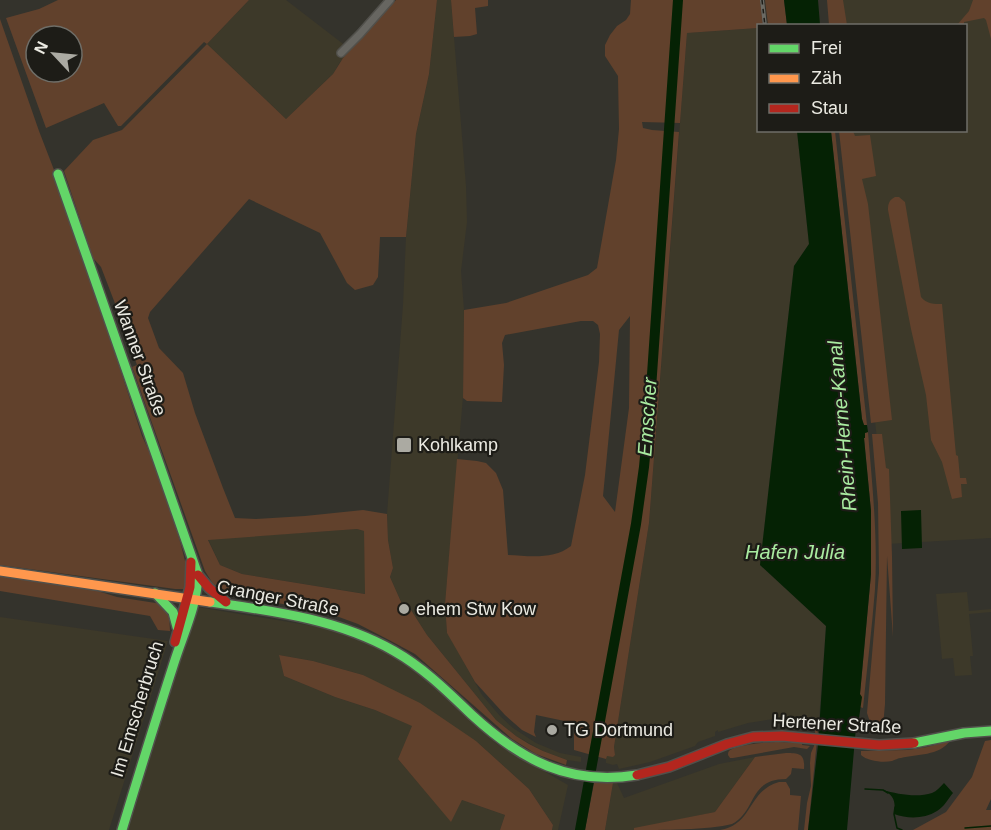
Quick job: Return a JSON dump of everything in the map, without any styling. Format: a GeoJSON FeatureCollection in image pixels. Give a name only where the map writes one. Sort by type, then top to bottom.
{"type":"FeatureCollection","features":[{"type":"Feature","properties":{"kind":"main road","name":"Wanner Straße"},"geometry":{"type":"LineString","coordinates":[[58,174],[198,575],[199,582],[191,598]]}},
{"type":"Feature","properties":{"kind":"main road","name":"Wanner Straße"},"geometry":{"type":"LineString","coordinates":[[191,554],[191,598]]}},
{"type":"Feature","properties":{"kind":"main road","name":"Cranger Straße"},"geometry":{"type":"LineString","coordinates":[[0,571],[228,603],[311,618],[347,629],[370,638],[429,675],[518,752],[552,768],[578,776],[609,778]]}},
{"type":"Feature","properties":{"kind":"main road"},"geometry":{"type":"LineString","coordinates":[[198,575],[209,588],[228,603]]}},
{"type":"Feature","properties":{"kind":"main road"},"geometry":{"type":"LineString","coordinates":[[155,593],[173,612],[179,638]]}},
{"type":"Feature","properties":{"kind":"main road","name":"Im Emscherbruch"},"geometry":{"type":"LineString","coordinates":[[116,830],[179,638],[192,612],[191,598]]}},
{"type":"Feature","properties":{"kind":"main road","name":"Im Emscherbruch"},"geometry":{"type":"LineString","coordinates":[[122,830],[179,638]]}},
{"type":"Feature","properties":{"kind":"main road","name":"Hertener Straße"},"geometry":{"type":"LineString","coordinates":[[609,778],[653,773],[742,739],[782,735],[862,744],[902,745],[966,733],[991,731]]}},
{"type":"Feature","properties":{"kind":"street"},"geometry":{"type":"LineString","coordinates":[[341,53],[390,0]]}},
{"type":"Feature","properties":{"kind":"shaded area"},"geometry":{"type":"Polygon","coordinates":[[[58,0],[249,0],[207,44],[204,42],[121,126],[118,126],[104,103],[46,128],[30,84],[84,84],[84,24],[24,24],[24,68],[6,18],[39,9],[58,0]]]}},
{"type":"Feature","properties":{"kind":"shaded area"},"geometry":{"type":"Polygon","coordinates":[[[249,0],[286,0],[351,50],[333,74],[286,119],[207,44],[249,0]]]}},
{"type":"Feature","properties":{"kind":"shaded area"},"geometry":{"type":"Polygon","coordinates":[[[396,0],[437,0],[429,74],[416,134],[406,237],[380,237],[378,277],[373,285],[355,290],[347,283],[320,233],[249,199],[150,312],[148,318],[159,348],[183,373],[195,413],[235,518],[305,516],[363,510],[387,514],[388,540],[393,568],[390,577],[402,604],[411,610],[427,635],[496,720],[529,744],[567,760],[566,765],[536,754],[512,739],[415,654],[358,624],[328,613],[262,600],[225,590],[213,584],[205,571],[132,367],[137,365],[101,267],[93,258],[64,171],[93,140],[122,130],[207,44],[286,119],[333,74],[343,58],[396,0]],[[357,529],[208,540],[220,565],[242,574],[365,594],[364,531],[357,529]]]}},
{"type":"Feature","properties":{"kind":"shaded area"},"geometry":{"type":"Polygon","coordinates":[[[437,0],[451,0],[467,222],[461,271],[464,310],[463,397],[445,604],[447,632],[482,695],[500,716],[513,728],[536,743],[560,753],[581,757],[581,762],[567,760],[543,751],[516,736],[496,720],[427,635],[411,610],[402,604],[390,577],[393,568],[388,540],[387,514],[406,237],[416,134],[429,74],[437,0]]]}},
{"type":"Feature","properties":{"kind":"shaded area"},"geometry":{"type":"Polygon","coordinates":[[[451,0],[488,0],[488,6],[475,8],[477,34],[454,37],[451,0]]]}},
{"type":"Feature","properties":{"kind":"shaded area"},"geometry":{"type":"Polygon","coordinates":[[[631,0],[760,0],[763,24],[757,24],[757,28],[687,33],[680,123],[642,122],[643,128],[679,132],[649,523],[614,747],[615,755],[607,756],[606,759],[574,750],[574,723],[536,715],[534,732],[536,737],[522,730],[505,715],[475,682],[447,633],[445,604],[457,459],[486,463],[496,473],[503,490],[508,555],[549,555],[571,546],[585,475],[599,362],[598,325],[593,321],[581,321],[505,335],[502,343],[504,365],[502,402],[467,401],[463,398],[464,310],[506,303],[588,275],[597,268],[616,160],[619,129],[618,76],[605,56],[605,45],[617,26],[630,14],[631,0]],[[630,316],[619,330],[603,496],[615,512],[629,408],[630,316]]]}},
{"type":"Feature","properties":{"kind":"shaded area"},"geometry":{"type":"Polygon","coordinates":[[[765,0],[784,0],[787,24],[768,24],[765,0]]]}},
{"type":"Feature","properties":{"kind":"shaded area"},"geometry":{"type":"Polygon","coordinates":[[[827,0],[843,0],[847,24],[829,24],[827,0]]]}},
{"type":"Feature","properties":{"kind":"shaded area"},"geometry":{"type":"Polygon","coordinates":[[[834,0],[991,0],[991,538],[887,544],[847,132],[967,132],[967,24],[836,24],[834,0]]]}},
{"type":"Feature","properties":{"kind":"shaded area"},"geometry":{"type":"Polygon","coordinates":[[[973,0],[991,0],[991,39],[984,18],[958,24],[969,11],[973,0]]]}},
{"type":"Feature","properties":{"kind":"shaded area"},"geometry":{"type":"Polygon","coordinates":[[[0,19],[61,188],[142,436],[170,506],[187,569],[185,589],[0,565],[0,19]]]}},
{"type":"Feature","properties":{"kind":"shaded area"},"geometry":{"type":"Polygon","coordinates":[[[757,28],[757,132],[797,132],[809,244],[794,266],[760,565],[826,626],[819,720],[780,718],[748,723],[718,732],[718,730],[715,736],[698,742],[695,746],[650,762],[619,769],[617,764],[606,763],[606,756],[615,755],[614,747],[649,523],[687,33],[757,28]]]}},
{"type":"Feature","properties":{"kind":"shaded area"},"geometry":{"type":"Polygon","coordinates":[[[831,132],[835,132],[867,425],[864,425],[831,132]]]}},
{"type":"Feature","properties":{"kind":"shaded area"},"geometry":{"type":"Polygon","coordinates":[[[839,132],[853,132],[855,136],[870,135],[876,176],[862,179],[868,204],[892,420],[871,423],[839,132]]]}},
{"type":"Feature","properties":{"kind":"shaded area"},"geometry":{"type":"Polygon","coordinates":[[[895,197],[905,202],[921,297],[934,304],[942,304],[956,455],[960,478],[966,478],[967,484],[961,484],[962,497],[952,499],[942,462],[931,440],[926,395],[888,210],[889,202],[895,197]]]}},
{"type":"Feature","properties":{"kind":"shaded area"},"geometry":{"type":"Polygon","coordinates":[[[868,432],[876,569],[863,708],[860,707],[860,694],[871,574],[871,511],[864,438],[865,433],[868,432]]]}},
{"type":"Feature","properties":{"kind":"shaded area"},"geometry":{"type":"Polygon","coordinates":[[[872,434],[882,434],[886,468],[889,469],[893,637],[887,556],[883,726],[870,722],[867,713],[879,573],[878,503],[872,434]]]}},
{"type":"Feature","properties":{"kind":"shaded area"},"geometry":{"type":"Polygon","coordinates":[[[357,529],[364,531],[366,594],[242,574],[220,565],[208,539],[357,529]]]}},
{"type":"Feature","properties":{"kind":"shaded area"},"geometry":{"type":"Polygon","coordinates":[[[0,576],[88,588],[117,597],[162,604],[169,615],[170,631],[158,630],[150,616],[0,591],[0,576]]]}},
{"type":"Feature","properties":{"kind":"shaded area"},"geometry":{"type":"Polygon","coordinates":[[[967,592],[969,611],[991,609],[991,612],[969,614],[973,656],[970,656],[972,675],[955,676],[953,658],[942,659],[936,594],[967,592]]]}},
{"type":"Feature","properties":{"kind":"shaded area"},"geometry":{"type":"Polygon","coordinates":[[[197,607],[344,631],[388,653],[433,683],[497,744],[568,785],[558,830],[552,830],[553,825],[529,789],[476,741],[363,675],[313,661],[279,655],[284,676],[413,726],[398,759],[451,821],[462,800],[505,815],[500,830],[128,830],[197,607]]]}},
{"type":"Feature","properties":{"kind":"shaded area"},"geometry":{"type":"Polygon","coordinates":[[[0,617],[168,641],[109,830],[0,830],[0,617]]]}},
{"type":"Feature","properties":{"kind":"shaded area"},"geometry":{"type":"Polygon","coordinates":[[[279,655],[313,661],[363,675],[420,703],[476,741],[529,789],[553,825],[552,830],[500,830],[505,815],[462,800],[451,822],[398,759],[412,726],[284,676],[279,655]]]}},
{"type":"Feature","properties":{"kind":"shaded area"},"geometry":{"type":"Polygon","coordinates":[[[816,720],[819,720],[808,830],[804,830],[811,786],[810,763],[816,720]]]}},
{"type":"Feature","properties":{"kind":"shaded area"},"geometry":{"type":"Polygon","coordinates":[[[991,740],[991,799],[986,810],[991,810],[991,830],[913,830],[946,812],[972,777],[985,741],[991,740]]]}},
{"type":"Feature","properties":{"kind":"shaded area"},"geometry":{"type":"Polygon","coordinates":[[[950,741],[934,752],[892,761],[875,761],[861,755],[861,751],[908,750],[950,741]]]}},
{"type":"Feature","properties":{"kind":"shaded area"},"geometry":{"type":"Polygon","coordinates":[[[778,742],[802,743],[802,745],[810,746],[807,749],[794,747],[733,758],[728,755],[729,751],[738,747],[778,742]]]}},
{"type":"Feature","properties":{"kind":"shaded area"},"geometry":{"type":"Polygon","coordinates":[[[786,753],[801,755],[804,760],[804,769],[792,768],[791,774],[786,779],[774,780],[765,784],[746,811],[732,824],[698,829],[634,830],[634,828],[715,812],[755,757],[786,753]]]}},
{"type":"Feature","properties":{"kind":"shaded area"},"geometry":{"type":"Polygon","coordinates":[[[755,757],[715,812],[634,830],[605,830],[613,783],[617,783],[624,798],[719,764],[755,757]]]}},
{"type":"Feature","properties":{"kind":"shaded area"},"geometry":{"type":"Polygon","coordinates":[[[779,782],[786,782],[790,795],[801,796],[798,830],[720,830],[731,827],[739,821],[761,792],[779,782]]]}},
{"type":"Feature","properties":{"kind":"shaded area"},"geometry":{"type":"Polygon","coordinates":[[[594,783],[613,783],[605,830],[585,830],[594,783]]]}},
{"type":"Feature","properties":{"kind":"water"},"geometry":{"type":"Polygon","coordinates":[[[784,0],[818,0],[820,24],[787,24],[784,0]]]}},
{"type":"Feature","properties":{"kind":"water"},"geometry":{"type":"Polygon","coordinates":[[[797,132],[831,132],[862,419],[864,425],[867,425],[868,432],[865,433],[864,438],[871,511],[871,574],[860,694],[862,697],[856,727],[847,830],[808,830],[818,745],[826,626],[760,565],[794,266],[809,244],[797,132]]]}},
{"type":"Feature","properties":{"kind":"water"},"geometry":{"type":"Polygon","coordinates":[[[921,510],[922,548],[902,549],[901,511],[921,510]]]}},
{"type":"Feature","properties":{"kind":"water"},"geometry":{"type":"Polygon","coordinates":[[[944,783],[953,793],[939,809],[921,817],[894,814],[893,799],[883,790],[920,795],[934,792],[944,783]]]}},
{"type":"Feature","properties":{"kind":"waterway","name":"Emscher"},"geometry":{"type":"LineString","coordinates":[[580,830],[636,524],[644,467],[678,0]]}},
{"type":"Feature","properties":{"kind":"waterway"},"geometry":{"type":"LineString","coordinates":[[865,789],[883,790],[888,793]]}},
{"type":"Feature","properties":{"kind":"waterway"},"geometry":{"type":"LineString","coordinates":[[895,807],[897,828],[902,830]]}},
{"type":"Feature","properties":{"kind":"waterway"},"geometry":{"type":"LineString","coordinates":[[965,828],[991,826]]}},
{"type":"Feature","properties":{"kind":"railway"},"geometry":{"type":"LineString","coordinates":[[762,0],[765,24]]}},
{"type":"Feature","properties":{"kind":"traffic: fast"},"geometry":{"type":"LineString","coordinates":[[58,174],[198,575],[192,609],[122,830]]}},
{"type":"Feature","properties":{"kind":"traffic: fast"},"geometry":{"type":"LineString","coordinates":[[155,593],[173,612],[177,627]]}},
{"type":"Feature","properties":{"kind":"traffic: fast"},"geometry":{"type":"LineString","coordinates":[[210,602],[305,618],[373,640],[415,665],[490,731],[528,757],[568,773],[589,777],[637,775]]}},
{"type":"Feature","properties":{"kind":"traffic: fast"},"geometry":{"type":"LineString","coordinates":[[914,743],[964,733],[991,731]]}},
{"type":"Feature","properties":{"kind":"traffic: slow"},"geometry":{"type":"LineString","coordinates":[[0,571],[210,602]]}},
{"type":"Feature","properties":{"kind":"traffic: jam"},"geometry":{"type":"LineString","coordinates":[[175,642],[190,587],[191,562]]}},
{"type":"Feature","properties":{"kind":"traffic: jam"},"geometry":{"type":"LineString","coordinates":[[198,575],[226,602]]}},
{"type":"Feature","properties":{"kind":"traffic: jam"},"geometry":{"type":"LineString","coordinates":[[637,775],[669,767],[727,744],[753,737],[782,736],[879,745],[914,743]]}},
{"type":"Feature","properties":{"kind":"place","name":"Kohlkamp"},"geometry":{"type":"Point","coordinates":[404,445]}},
{"type":"Feature","properties":{"kind":"place","name":"ehem Stw Kow"},"geometry":{"type":"Point","coordinates":[404,609]}},
{"type":"Feature","properties":{"kind":"place","name":"TG Dortmund"},"geometry":{"type":"Point","coordinates":[552,730]}},
{"type":"Feature","properties":{"kind":"water label","name":"Rhein-Herne-Kanal"},"geometry":{"type":"Point","coordinates":[842,426]}},
{"type":"Feature","properties":{"kind":"water label","name":"Hafen Julia"},"geometry":{"type":"Point","coordinates":[795,552]}}]}
